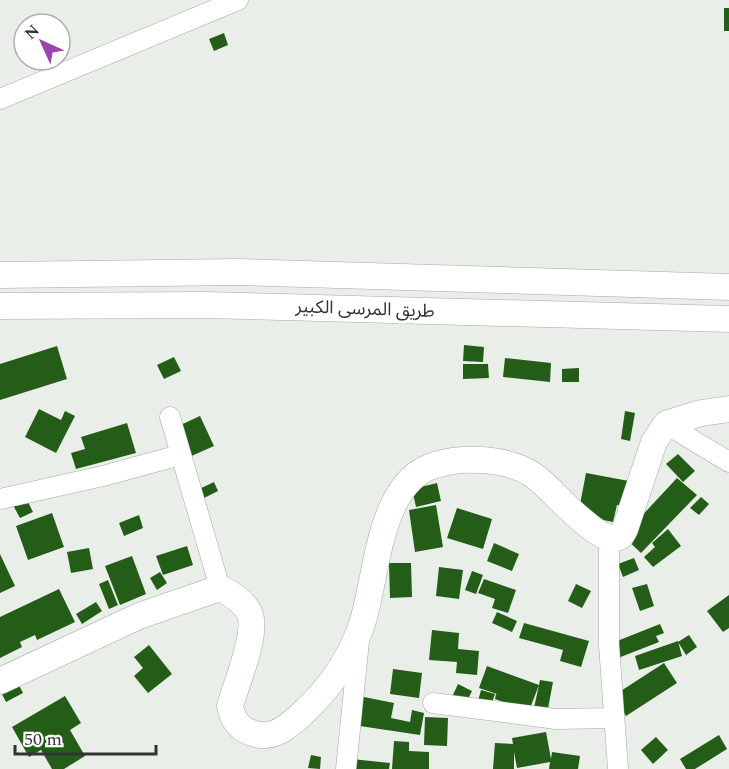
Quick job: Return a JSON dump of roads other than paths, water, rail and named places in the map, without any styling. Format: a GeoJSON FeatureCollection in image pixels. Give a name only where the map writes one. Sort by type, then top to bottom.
{"type":"FeatureCollection","features":[{"type":"Feature","properties":{"kind":"main road","name":"طريق المرسى الكبير"},"geometry":{"type":"LineString","coordinates":[[0,275],[238,272],[729,287]]}},
{"type":"Feature","properties":{"kind":"main road","name":"طريق المرسى الكبير"},"geometry":{"type":"LineString","coordinates":[[0,306],[217,305],[729,319]]}},
{"type":"Feature","properties":{"kind":"main road"},"geometry":{"type":"LineString","coordinates":[[0,681],[139,616],[220,588],[231,594],[248,611],[252,625],[230,706],[237,726],[247,732],[261,735],[277,733],[309,708],[344,664],[361,627],[384,528],[407,480],[421,469],[460,460],[513,465],[532,475],[573,513],[609,538],[619,538],[625,530],[654,442],[666,424],[701,413],[729,410]]}},
{"type":"Feature","properties":{"kind":"street"},"geometry":{"type":"LineString","coordinates":[[0,99],[238,0]]}},
{"type":"Feature","properties":{"kind":"street"},"geometry":{"type":"LineString","coordinates":[[170,417],[220,588]]}},
{"type":"Feature","properties":{"kind":"street"},"geometry":{"type":"LineString","coordinates":[[666,424],[729,462]]}},
{"type":"Feature","properties":{"kind":"street"},"geometry":{"type":"LineString","coordinates":[[0,499],[103,476],[180,455]]}},
{"type":"Feature","properties":{"kind":"street"},"geometry":{"type":"LineString","coordinates":[[609,538],[609,645],[618,769]]}},
{"type":"Feature","properties":{"kind":"street"},"geometry":{"type":"LineString","coordinates":[[346,769],[361,627]]}},
{"type":"Feature","properties":{"kind":"street"},"geometry":{"type":"LineString","coordinates":[[433,703],[556,719],[613,718]]}}]}
